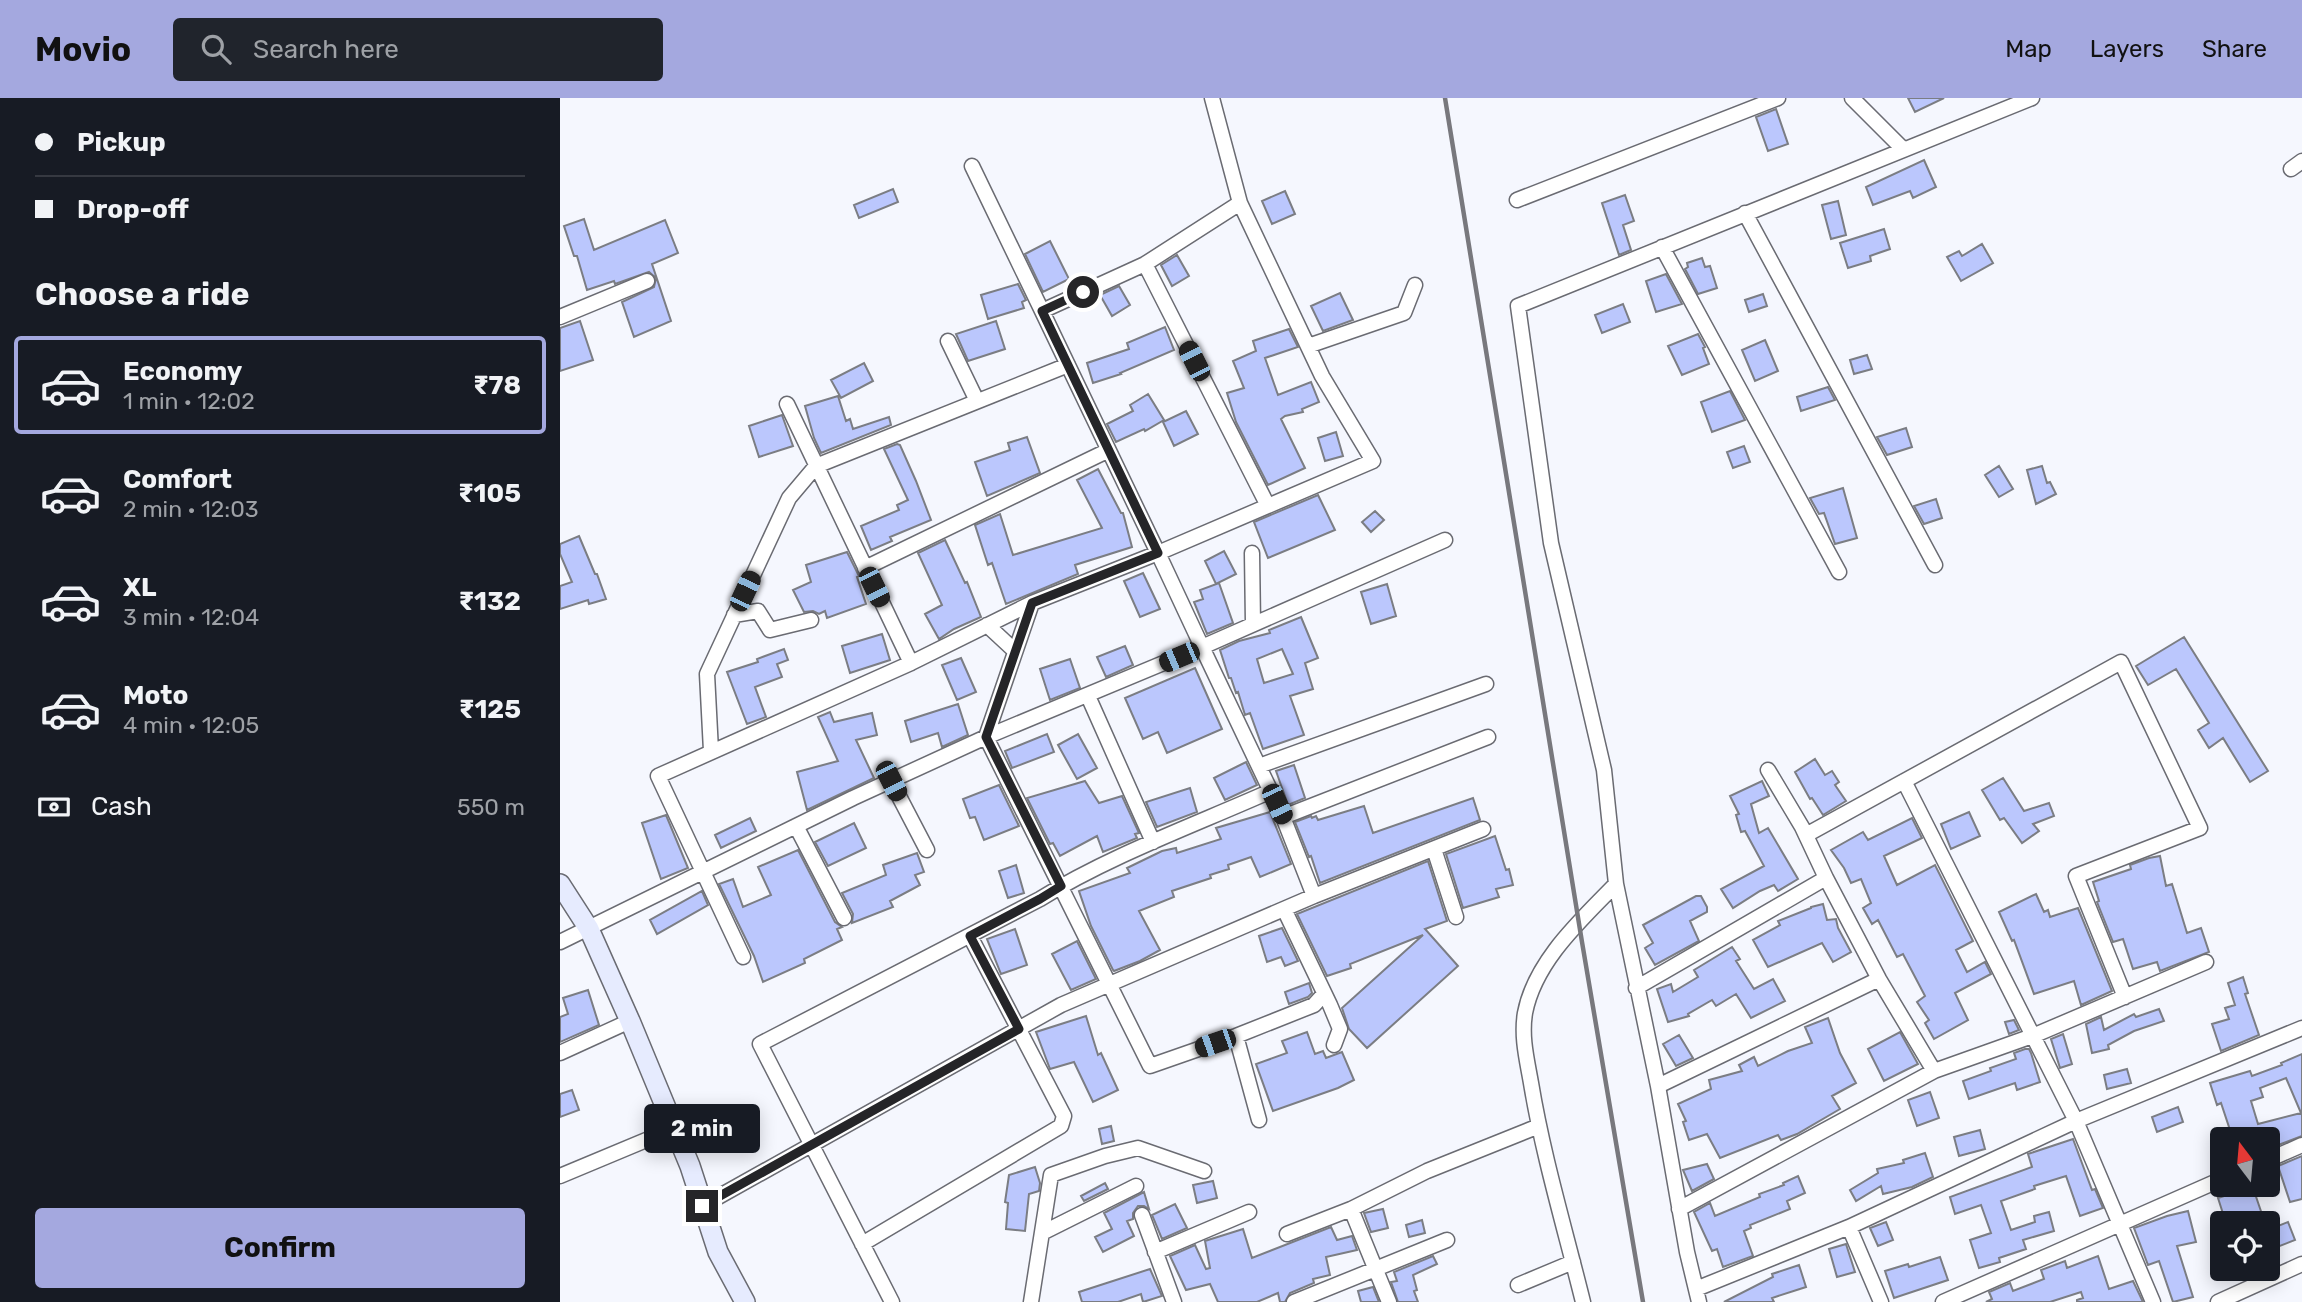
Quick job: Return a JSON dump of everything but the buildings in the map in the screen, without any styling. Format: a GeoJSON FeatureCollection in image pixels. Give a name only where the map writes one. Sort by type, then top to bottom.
{"type":"FeatureCollection","features":[{"type":"Feature","properties":{"kind":"street"},"geometry":{"type":"LineString","coordinates":[[743,957],[658,776],[911,663],[1032,603],[1158,553],[1373,461],[1322,376],[1240,203],[1212,98]]}},
{"type":"Feature","properties":{"kind":"street"},"geometry":{"type":"LineString","coordinates":[[1517,200],[1779,98]]}},
{"type":"Feature","properties":{"kind":"street"},"geometry":{"type":"LineString","coordinates":[[1852,98],[1903,149]]}},
{"type":"Feature","properties":{"kind":"street"},"geometry":{"type":"LineString","coordinates":[[2032,98],[1518,306],[1551,543],[1604,769],[1616,884],[1698,1295],[2076,1121],[2302,1028]]}},
{"type":"Feature","properties":{"kind":"street"},"geometry":{"type":"LineString","coordinates":[[972,166],[1272,791],[1314,896]]}},
{"type":"Feature","properties":{"kind":"street"},"geometry":{"type":"LineString","coordinates":[[1042,311],[1145,264],[1240,203]]}},
{"type":"Feature","properties":{"kind":"street"},"geometry":{"type":"LineString","coordinates":[[1745,213],[1935,565]]}},
{"type":"Feature","properties":{"kind":"street"},"geometry":{"type":"LineString","coordinates":[[1662,247],[1839,572]]}},
{"type":"Feature","properties":{"kind":"street"},"geometry":{"type":"LineString","coordinates":[[1145,264],[1268,506]]}},
{"type":"Feature","properties":{"kind":"street"},"geometry":{"type":"LineString","coordinates":[[560,317],[647,281]]}},
{"type":"Feature","properties":{"kind":"street"},"geometry":{"type":"LineString","coordinates":[[1308,346],[1404,313],[1415,285]]}},
{"type":"Feature","properties":{"kind":"street"},"geometry":{"type":"LineString","coordinates":[[948,341],[977,401]]}},
{"type":"Feature","properties":{"kind":"street"},"geometry":{"type":"LineString","coordinates":[[711,751],[707,674],[789,498],[816,466],[1068,365]]}},
{"type":"Feature","properties":{"kind":"street"},"geometry":{"type":"LineString","coordinates":[[787,404],[911,663]]}},
{"type":"Feature","properties":{"kind":"street"},"geometry":{"type":"LineString","coordinates":[[865,568],[1107,451]]}},
{"type":"Feature","properties":{"kind":"street"},"geometry":{"type":"LineString","coordinates":[[560,942],[986,737],[1088,696],[1445,540]]}},
{"type":"Feature","properties":{"kind":"street"},"geometry":{"type":"LineString","coordinates":[[1252,553],[1254,624]]}},
{"type":"Feature","properties":{"kind":"street"},"geometry":{"type":"LineString","coordinates":[[1032,603],[986,737],[1150,1066],[1237,1036],[1314,1005],[1324,995]]}},
{"type":"Feature","properties":{"kind":"street"},"geometry":{"type":"LineString","coordinates":[[734,615],[758,611],[770,630],[811,620]]}},
{"type":"Feature","properties":{"kind":"street"},"geometry":{"type":"LineString","coordinates":[[987,625],[1016,651]]}},
{"type":"Feature","properties":{"kind":"street"},"geometry":{"type":"LineString","coordinates":[[1807,835],[2121,662],[2200,828],[2076,876],[2125,997]]}},
{"type":"Feature","properties":{"kind":"street"},"geometry":{"type":"LineString","coordinates":[[1259,766],[1486,684]]}},
{"type":"Feature","properties":{"kind":"street"},"geometry":{"type":"LineString","coordinates":[[1088,696],[1153,842]]}},
{"type":"Feature","properties":{"kind":"street"},"geometry":{"type":"LineString","coordinates":[[1283,817],[1488,737]]}},
{"type":"Feature","properties":{"kind":"street"},"geometry":{"type":"LineString","coordinates":[[1768,770],[1807,835],[1878,979],[1934,1071]]}},
{"type":"Feature","properties":{"kind":"street"},"geometry":{"type":"LineString","coordinates":[[891,781],[927,850]]}},
{"type":"Feature","properties":{"kind":"street"},"geometry":{"type":"LineString","coordinates":[[1904,781],[2035,1035],[2076,1121],[2153,1302]]}},
{"type":"Feature","properties":{"kind":"street"},"geometry":{"type":"LineString","coordinates":[[892,1302],[760,1044],[1061,886],[1153,842],[1272,791]]}},
{"type":"Feature","properties":{"kind":"street"},"geometry":{"type":"LineString","coordinates":[[796,827],[844,918]]}},
{"type":"Feature","properties":{"kind":"street"},"geometry":{"type":"LineString","coordinates":[[702,1206],[1060,1005],[1314,896],[1483,830]]}},
{"type":"Feature","properties":{"kind":"street"},"geometry":{"type":"LineString","coordinates":[[1434,849],[1457,917]]}},
{"type":"Feature","properties":{"kind":"street"},"geometry":{"type":"LineString","coordinates":[[1636,988],[1826,877]]}},
{"type":"Feature","properties":{"kind":"street"},"geometry":{"type":"LineString","coordinates":[[560,884],[589,929],[630,1021],[690,1166],[718,1252],[745,1302]]}},
{"type":"Feature","properties":{"kind":"street"},"geometry":{"type":"LineString","coordinates":[[1583,1302],[1539,1126],[1523,1041],[1525,1013],[1535,984],[1563,938],[1616,884]]}},
{"type":"Feature","properties":{"kind":"street"},"geometry":{"type":"LineString","coordinates":[[1284,909],[1340,1029],[1334,1045]]}},
{"type":"Feature","properties":{"kind":"street"},"geometry":{"type":"LineString","coordinates":[[862,1244],[1061,1126],[1064,1116],[970,936]]}},
{"type":"Feature","properties":{"kind":"street"},"geometry":{"type":"LineString","coordinates":[[1679,1209],[1934,1071],[2035,1035],[2206,962]]}},
{"type":"Feature","properties":{"kind":"street"},"geometry":{"type":"LineString","coordinates":[[1658,1086],[1878,979]]}},
{"type":"Feature","properties":{"kind":"street"},"geometry":{"type":"LineString","coordinates":[[560,1053],[630,1021]]}},
{"type":"Feature","properties":{"kind":"street"},"geometry":{"type":"LineString","coordinates":[[1237,1036],[1259,1120]]}},
{"type":"Feature","properties":{"kind":"street"},"geometry":{"type":"LineString","coordinates":[[1287,1234],[1351,1209],[1427,1171],[1539,1126]]}},
{"type":"Feature","properties":{"kind":"street"},"geometry":{"type":"LineString","coordinates":[[560,1176],[675,1128]]}},
{"type":"Feature","properties":{"kind":"street"},"geometry":{"type":"LineString","coordinates":[[2280,1155],[2302,1145]]}},
{"type":"Feature","properties":{"kind":"street"},"geometry":{"type":"LineString","coordinates":[[1031,1302],[1051,1175],[1105,1156],[1138,1149],[1204,1171]]}},
{"type":"Feature","properties":{"kind":"street"},"geometry":{"type":"LineString","coordinates":[[1943,1302],[2210,1185]]}},
{"type":"Feature","properties":{"kind":"street"},"geometry":{"type":"LineString","coordinates":[[1042,1233],[1136,1186]]}},
{"type":"Feature","properties":{"kind":"street"},"geometry":{"type":"LineString","coordinates":[[1351,1209],[1390,1302]]}},
{"type":"Feature","properties":{"kind":"street"},"geometry":{"type":"LineString","coordinates":[[1155,1252],[1249,1212]]}},
{"type":"Feature","properties":{"kind":"street"},"geometry":{"type":"LineString","coordinates":[[1142,1215],[1174,1302]]}},
{"type":"Feature","properties":{"kind":"street"},"geometry":{"type":"LineString","coordinates":[[1849,1227],[1881,1302]]}},
{"type":"Feature","properties":{"kind":"street"},"geometry":{"type":"LineString","coordinates":[[1294,1302],[1447,1240]]}},
{"type":"Feature","properties":{"kind":"street"},"geometry":{"type":"LineString","coordinates":[[1518,1285],[1573,1262]]}},
{"type":"Feature","properties":{"kind":"street"},"geometry":{"type":"LineString","coordinates":[[2218,1302],[2302,1264]]}},
{"type":"Feature","properties":{"kind":"railway"},"geometry":{"type":"LineString","coordinates":[[1445,98],[1643,1302]]}},
{"type":"Feature","properties":{"kind":"route"},"geometry":{"type":"LineString","coordinates":[[702,1206],[1019,1029],[970,936],[1061,886],[986,737],[1032,603],[1158,553],[1042,311],[1083,292]]}}]}
